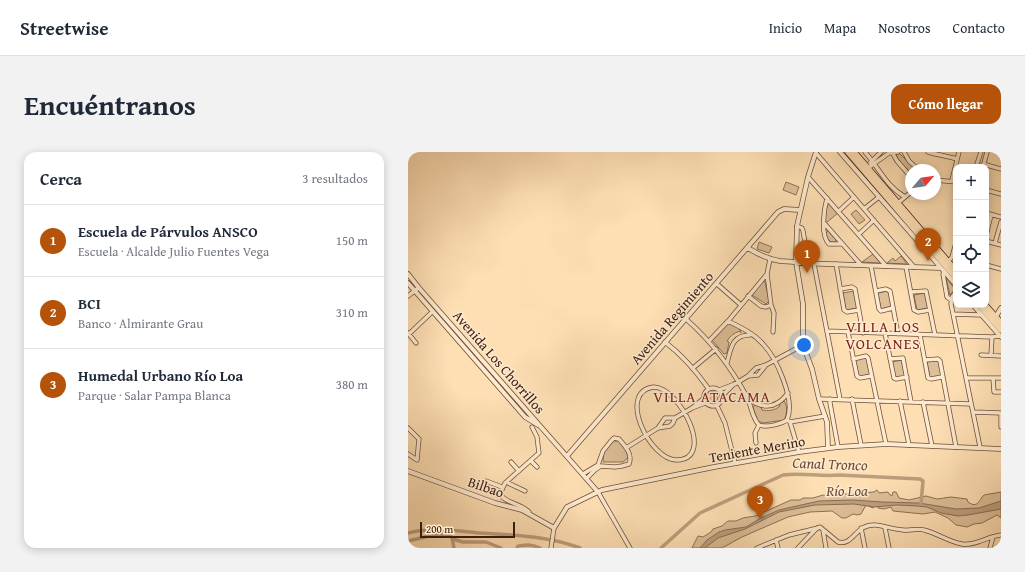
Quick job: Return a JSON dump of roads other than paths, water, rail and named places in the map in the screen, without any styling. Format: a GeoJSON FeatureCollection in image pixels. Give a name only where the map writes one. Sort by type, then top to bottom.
{"type":"FeatureCollection","features":[{"type":"Feature","properties":{"kind":"main road"},"geometry":{"type":"LineString","coordinates":[[848,152],[953,275]]}},
{"type":"Feature","properties":{"kind":"main road"},"geometry":{"type":"LineString","coordinates":[[854,152],[898,203],[944,266],[953,270]]}},
{"type":"Feature","properties":{"kind":"main road"},"geometry":{"type":"LineString","coordinates":[[870,178],[870,187]]}},
{"type":"Feature","properties":{"kind":"main road"},"geometry":{"type":"LineString","coordinates":[[900,221],[908,223]]}},
{"type":"Feature","properties":{"kind":"main road"},"geometry":{"type":"LineString","coordinates":[[982,308],[1001,323]]}},
{"type":"Feature","properties":{"kind":"main road"},"geometry":{"type":"LineString","coordinates":[[987,308],[994,318],[1001,335]]}},
{"type":"Feature","properties":{"kind":"street"},"geometry":{"type":"LineString","coordinates":[[840,152],[900,221],[944,266],[953,280]]}},
{"type":"Feature","properties":{"kind":"street"},"geometry":{"type":"LineString","coordinates":[[865,152],[887,183],[894,190],[905,197],[898,203]]}},
{"type":"Feature","properties":{"kind":"street"},"geometry":{"type":"LineString","coordinates":[[867,167],[881,152]]}},
{"type":"Feature","properties":{"kind":"street"},"geometry":{"type":"LineString","coordinates":[[873,162],[890,153],[898,152]]}},
{"type":"Feature","properties":{"kind":"street"},"geometry":{"type":"LineString","coordinates":[[904,152],[913,164]]}},
{"type":"Feature","properties":{"kind":"street"},"geometry":{"type":"LineString","coordinates":[[928,152],[940,155],[942,153],[957,159]]}},
{"type":"Feature","properties":{"kind":"street"},"geometry":{"type":"LineString","coordinates":[[956,164],[959,152]]}},
{"type":"Feature","properties":{"kind":"street"},"geometry":{"type":"LineString","coordinates":[[977,164],[980,152]]}},
{"type":"Feature","properties":{"kind":"street"},"geometry":{"type":"LineString","coordinates":[[984,164],[987,152]]}},
{"type":"Feature","properties":{"kind":"street"},"geometry":{"type":"LineString","coordinates":[[816,153],[808,177],[797,226],[796,262],[803,304],[803,345],[812,369],[819,399],[825,416],[828,429],[828,448]]}},
{"type":"Feature","properties":{"kind":"street"},"geometry":{"type":"LineString","coordinates":[[816,153],[914,267]]}},
{"type":"Feature","properties":{"kind":"street"},"geometry":{"type":"LineString","coordinates":[[890,153],[905,171]]}},
{"type":"Feature","properties":{"kind":"street"},"geometry":{"type":"LineString","coordinates":[[989,167],[1001,169]]}},
{"type":"Feature","properties":{"kind":"street"},"geometry":{"type":"LineString","coordinates":[[808,177],[886,266]]}},
{"type":"Feature","properties":{"kind":"street"},"geometry":{"type":"LineString","coordinates":[[941,180],[953,181]]}},
{"type":"Feature","properties":{"kind":"street"},"geometry":{"type":"LineString","coordinates":[[989,191],[1001,194]]}},
{"type":"Feature","properties":{"kind":"street"},"geometry":{"type":"LineString","coordinates":[[839,211],[854,197]]}},
{"type":"Feature","properties":{"kind":"street"},"geometry":{"type":"LineString","coordinates":[[864,209],[879,197]]}},
{"type":"Feature","properties":{"kind":"street"},"geometry":{"type":"LineString","coordinates":[[827,198],[824,208],[826,241],[829,244],[842,244]]}},
{"type":"Feature","properties":{"kind":"street","name":"Avenida Regimiento"},"geometry":{"type":"LineString","coordinates":[[567,456],[781,210],[800,210]]}},
{"type":"Feature","properties":{"kind":"street"},"geometry":{"type":"LineString","coordinates":[[989,223],[991,215],[1001,217]]}},
{"type":"Feature","properties":{"kind":"street"},"geometry":{"type":"LineString","coordinates":[[859,234],[874,220]]}},
{"type":"Feature","properties":{"kind":"street"},"geometry":{"type":"LineString","coordinates":[[995,243],[1001,222]]}},
{"type":"Feature","properties":{"kind":"street"},"geometry":{"type":"LineString","coordinates":[[824,223],[861,265]]}},
{"type":"Feature","properties":{"kind":"street"},"geometry":{"type":"LineString","coordinates":[[797,226],[802,228],[812,264],[840,399]]}},
{"type":"Feature","properties":{"kind":"street"},"geometry":{"type":"LineString","coordinates":[[989,242],[1001,245]]}},
{"type":"Feature","properties":{"kind":"street"},"geometry":{"type":"LineString","coordinates":[[748,248],[770,259],[812,264],[906,267],[944,266]]}},
{"type":"Feature","properties":{"kind":"street"},"geometry":{"type":"LineString","coordinates":[[951,300],[947,297],[943,274],[944,266],[952,257],[953,254]]}},
{"type":"Feature","properties":{"kind":"street"},"geometry":{"type":"LineString","coordinates":[[770,259],[767,274],[771,305],[774,313],[773,332]]}},
{"type":"Feature","properties":{"kind":"street"},"geometry":{"type":"LineString","coordinates":[[836,264],[844,310],[847,312],[859,310]]}},
{"type":"Feature","properties":{"kind":"street"},"geometry":{"type":"LineString","coordinates":[[871,266],[879,309],[881,311],[893,308]]}},
{"type":"Feature","properties":{"kind":"street"},"geometry":{"type":"LineString","coordinates":[[989,266],[1001,269]]}},
{"type":"Feature","properties":{"kind":"street"},"geometry":{"type":"LineString","coordinates":[[906,267],[914,310],[918,312],[930,310]]}},
{"type":"Feature","properties":{"kind":"street","name":"Avenida Los Chorrillos"},"geometry":{"type":"LineString","coordinates":[[408,274],[540,426]]}},
{"type":"Feature","properties":{"kind":"street"},"geometry":{"type":"LineString","coordinates":[[709,341],[728,322],[767,274]]}},
{"type":"Feature","properties":{"kind":"street","name":"Avenida Los Chorrillos"},"geometry":{"type":"LineString","coordinates":[[408,283],[526,418],[533,425],[540,426]]}},
{"type":"Feature","properties":{"kind":"street"},"geometry":{"type":"LineString","coordinates":[[717,284],[741,305]]}},
{"type":"Feature","properties":{"kind":"street"},"geometry":{"type":"LineString","coordinates":[[840,289],[852,287],[855,289],[863,333]]}},
{"type":"Feature","properties":{"kind":"street"},"geometry":{"type":"LineString","coordinates":[[408,296],[419,288]]}},
{"type":"Feature","properties":{"kind":"street"},"geometry":{"type":"LineString","coordinates":[[876,291],[886,289],[889,290],[898,334]]}},
{"type":"Feature","properties":{"kind":"street"},"geometry":{"type":"LineString","coordinates":[[911,292],[926,291],[935,335]]}},
{"type":"Feature","properties":{"kind":"street"},"geometry":{"type":"LineString","coordinates":[[953,295],[951,300],[980,447]]}},
{"type":"Feature","properties":{"kind":"street"},"geometry":{"type":"LineString","coordinates":[[748,296],[761,306],[766,307],[771,305]]}},
{"type":"Feature","properties":{"kind":"street"},"geometry":{"type":"LineString","coordinates":[[976,308],[1001,335]]}},
{"type":"Feature","properties":{"kind":"street"},"geometry":{"type":"LineString","coordinates":[[994,318],[1001,308]]}},
{"type":"Feature","properties":{"kind":"street"},"geometry":{"type":"LineString","coordinates":[[416,343],[408,334],[432,312]]}},
{"type":"Feature","properties":{"kind":"street"},"geometry":{"type":"LineString","coordinates":[[954,314],[982,315]]}},
{"type":"Feature","properties":{"kind":"street"},"geometry":{"type":"LineString","coordinates":[[686,319],[709,341],[727,362],[736,382],[748,398],[759,425]]}},
{"type":"Feature","properties":{"kind":"street"},"geometry":{"type":"LineString","coordinates":[[728,322],[762,342],[775,360],[788,393],[788,421],[799,452]]}},
{"type":"Feature","properties":{"kind":"street"},"geometry":{"type":"LineString","coordinates":[[827,331],[992,337],[1001,335]]}},
{"type":"Feature","properties":{"kind":"street"},"geometry":{"type":"LineString","coordinates":[[848,332],[858,378],[871,376]]}},
{"type":"Feature","properties":{"kind":"street"},"geometry":{"type":"LineString","coordinates":[[885,334],[894,379],[907,377]]}},
{"type":"Feature","properties":{"kind":"street"},"geometry":{"type":"LineString","coordinates":[[727,362],[734,341],[742,336],[752,335]]}},
{"type":"Feature","properties":{"kind":"street"},"geometry":{"type":"LineString","coordinates":[[920,335],[928,378],[932,379],[942,377]]}},
{"type":"Feature","properties":{"kind":"street"},"geometry":{"type":"LineString","coordinates":[[991,355],[992,337]]}},
{"type":"Feature","properties":{"kind":"street"},"geometry":{"type":"LineString","coordinates":[[666,342],[693,368],[708,388]]}},
{"type":"Feature","properties":{"kind":"street"},"geometry":{"type":"LineString","coordinates":[[719,390],[748,376],[756,368],[766,365],[803,345]]}},
{"type":"Feature","properties":{"kind":"street"},"geometry":{"type":"LineString","coordinates":[[693,368],[716,349]]}},
{"type":"Feature","properties":{"kind":"street"},"geometry":{"type":"LineString","coordinates":[[981,355],[1001,356]]}},
{"type":"Feature","properties":{"kind":"street"},"geometry":{"type":"LineString","coordinates":[[853,359],[867,357],[886,444]]}},
{"type":"Feature","properties":{"kind":"street"},"geometry":{"type":"LineString","coordinates":[[890,360],[903,358],[911,402]]}},
{"type":"Feature","properties":{"kind":"street"},"geometry":{"type":"LineString","coordinates":[[925,360],[939,359],[956,447]]}},
{"type":"Feature","properties":{"kind":"street"},"geometry":{"type":"LineString","coordinates":[[748,376],[758,376],[766,365]]}},
{"type":"Feature","properties":{"kind":"street"},"geometry":{"type":"LineString","coordinates":[[966,378],[1001,378]]}},
{"type":"Feature","properties":{"kind":"street"},"geometry":{"type":"LineString","coordinates":[[994,378],[994,392],[1001,392]]}},
{"type":"Feature","properties":{"kind":"street"},"geometry":{"type":"LineString","coordinates":[[717,406],[721,401],[722,396],[736,382]]}},
{"type":"Feature","properties":{"kind":"street"},"geometry":{"type":"LineString","coordinates":[[654,387],[664,389],[675,400],[691,423],[695,444],[692,453],[684,459],[669,459],[656,448],[646,435],[640,422],[637,407],[639,395],[644,390],[654,387]]}},
{"type":"Feature","properties":{"kind":"street"},"geometry":{"type":"LineString","coordinates":[[708,388],[719,390],[722,396]]}},
{"type":"Feature","properties":{"kind":"street"},"geometry":{"type":"LineString","coordinates":[[658,428],[665,418],[675,418],[692,408],[703,399],[704,393],[708,388]]}},
{"type":"Feature","properties":{"kind":"street"},"geometry":{"type":"LineString","coordinates":[[748,398],[760,405],[768,406],[783,399],[788,393]]}},
{"type":"Feature","properties":{"kind":"street"},"geometry":{"type":"LineString","coordinates":[[819,399],[830,398],[971,404]]}},
{"type":"Feature","properties":{"kind":"street"},"geometry":{"type":"LineString","coordinates":[[830,398],[838,447]]}},
{"type":"Feature","properties":{"kind":"street"},"geometry":{"type":"LineString","coordinates":[[703,399],[711,406],[717,406]]}},
{"type":"Feature","properties":{"kind":"street"},"geometry":{"type":"LineString","coordinates":[[852,399],[861,445]]}},
{"type":"Feature","properties":{"kind":"street"},"geometry":{"type":"LineString","coordinates":[[900,401],[909,445]]}},
{"type":"Feature","properties":{"kind":"street"},"geometry":{"type":"LineString","coordinates":[[923,402],[932,446]]}},
{"type":"Feature","properties":{"kind":"street"},"geometry":{"type":"LineString","coordinates":[[692,408],[706,403]]}},
{"type":"Feature","properties":{"kind":"street"},"geometry":{"type":"LineString","coordinates":[[717,406],[725,423],[736,463]]}},
{"type":"Feature","properties":{"kind":"street"},"geometry":{"type":"LineString","coordinates":[[526,418],[528,412]]}},
{"type":"Feature","properties":{"kind":"street"},"geometry":{"type":"LineString","coordinates":[[973,412],[1001,413],[1001,427]]}},
{"type":"Feature","properties":{"kind":"street"},"geometry":{"type":"LineString","coordinates":[[759,425],[763,426],[825,416]]}},
{"type":"Feature","properties":{"kind":"street"},"geometry":{"type":"LineString","coordinates":[[626,448],[658,428],[670,426],[675,418]]}},
{"type":"Feature","properties":{"kind":"street"},"geometry":{"type":"LineString","coordinates":[[529,512],[523,506],[503,499],[500,494],[502,487],[506,482],[538,455],[540,451],[533,425]]}},
{"type":"Feature","properties":{"kind":"street"},"geometry":{"type":"LineString","coordinates":[[756,443],[755,433],[759,425]]}},
{"type":"Feature","properties":{"kind":"street"},"geometry":{"type":"LineString","coordinates":[[540,426],[598,492],[630,548]]}},
{"type":"Feature","properties":{"kind":"street"},"geometry":{"type":"LineString","coordinates":[[408,428],[419,439],[417,460],[408,454]]}},
{"type":"Feature","properties":{"kind":"street"},"geometry":{"type":"LineString","coordinates":[[583,474],[600,464],[615,467],[628,464],[630,457],[626,448],[619,439],[613,439],[603,451],[600,464],[587,478]]}},
{"type":"Feature","properties":{"kind":"street","name":"Teniente Merino"},"geometry":{"type":"LineString","coordinates":[[551,548],[554,528],[567,508],[598,492],[609,489],[736,463],[828,448],[886,444],[1001,449]]}},
{"type":"Feature","properties":{"kind":"street"},"geometry":{"type":"LineString","coordinates":[[531,461],[537,467]]}},
{"type":"Feature","properties":{"kind":"street"},"geometry":{"type":"LineString","coordinates":[[511,462],[519,471]]}},
{"type":"Feature","properties":{"kind":"street","name":"Bilbao"},"geometry":{"type":"LineString","coordinates":[[408,471],[495,503],[529,512],[554,528]]}},
{"type":"Feature","properties":{"kind":"street"},"geometry":{"type":"LineString","coordinates":[[486,481],[502,487]]}},
{"type":"Feature","properties":{"kind":"street"},"geometry":{"type":"LineString","coordinates":[[506,482],[525,491]]}},
{"type":"Feature","properties":{"kind":"street"},"geometry":{"type":"LineString","coordinates":[[757,548],[788,535],[818,528],[841,543],[848,541],[861,528],[875,526],[905,530],[924,530],[966,546],[1001,535]]}},
{"type":"Feature","properties":{"kind":"street"},"geometry":{"type":"LineString","coordinates":[[798,548],[818,528]]}},
{"type":"Feature","properties":{"kind":"street"},"geometry":{"type":"LineString","coordinates":[[861,528],[865,548]]}},
{"type":"Feature","properties":{"kind":"street"},"geometry":{"type":"LineString","coordinates":[[885,528],[889,548]]}},
{"type":"Feature","properties":{"kind":"street"},"geometry":{"type":"LineString","coordinates":[[823,530],[826,548]]}},
{"type":"Feature","properties":{"kind":"street"},"geometry":{"type":"LineString","coordinates":[[990,548],[993,537]]}},
{"type":"Feature","properties":{"kind":"street"},"geometry":{"type":"LineString","coordinates":[[776,540],[778,548]]}},
{"type":"Feature","properties":{"kind":"waterway","name":"Canal Tronco"},"geometry":{"type":"LineString","coordinates":[[661,548],[700,513],[783,475],[839,475],[920,479],[923,481],[921,504]]}},
{"type":"Feature","properties":{"kind":"waterway"},"geometry":{"type":"LineString","coordinates":[[408,533],[426,530],[444,530],[519,535],[556,541],[580,548]]}},
{"type":"Feature","properties":{"kind":"waterway"},"geometry":{"type":"LineString","coordinates":[[408,541],[433,535],[442,535],[450,536],[463,542],[486,542],[501,548]]}},
{"type":"Feature","properties":{"kind":"waterway"},"geometry":{"type":"LineString","coordinates":[[452,538],[454,548]]}},
{"type":"Feature","properties":{"kind":"waterway"},"geometry":{"type":"LineString","coordinates":[[517,548],[518,546],[529,545],[540,548]]}},
{"type":"Feature","properties":{"kind":"place","name":"BCI"},"geometry":{"type":"Point","coordinates":[928,261]}},
{"type":"Feature","properties":{"kind":"place","name":"Escuela de Párvulos ANSCO"},"geometry":{"type":"Point","coordinates":[807,273]}},
{"type":"Feature","properties":{"kind":"place","name":"Humedal Urbano Río Loa"},"geometry":{"type":"Point","coordinates":[760,519]}},
{"type":"Feature","properties":{"kind":"district","name":"VILLA LOS VOLCANES"},"geometry":{"type":"Point","coordinates":[883,336]}},
{"type":"Feature","properties":{"kind":"district","name":"VILLA ATACAMA"},"geometry":{"type":"Point","coordinates":[712,397]}},
{"type":"Feature","properties":{"kind":"water label","name":"Río Loa"},"geometry":{"type":"Point","coordinates":[847,491]}}]}
